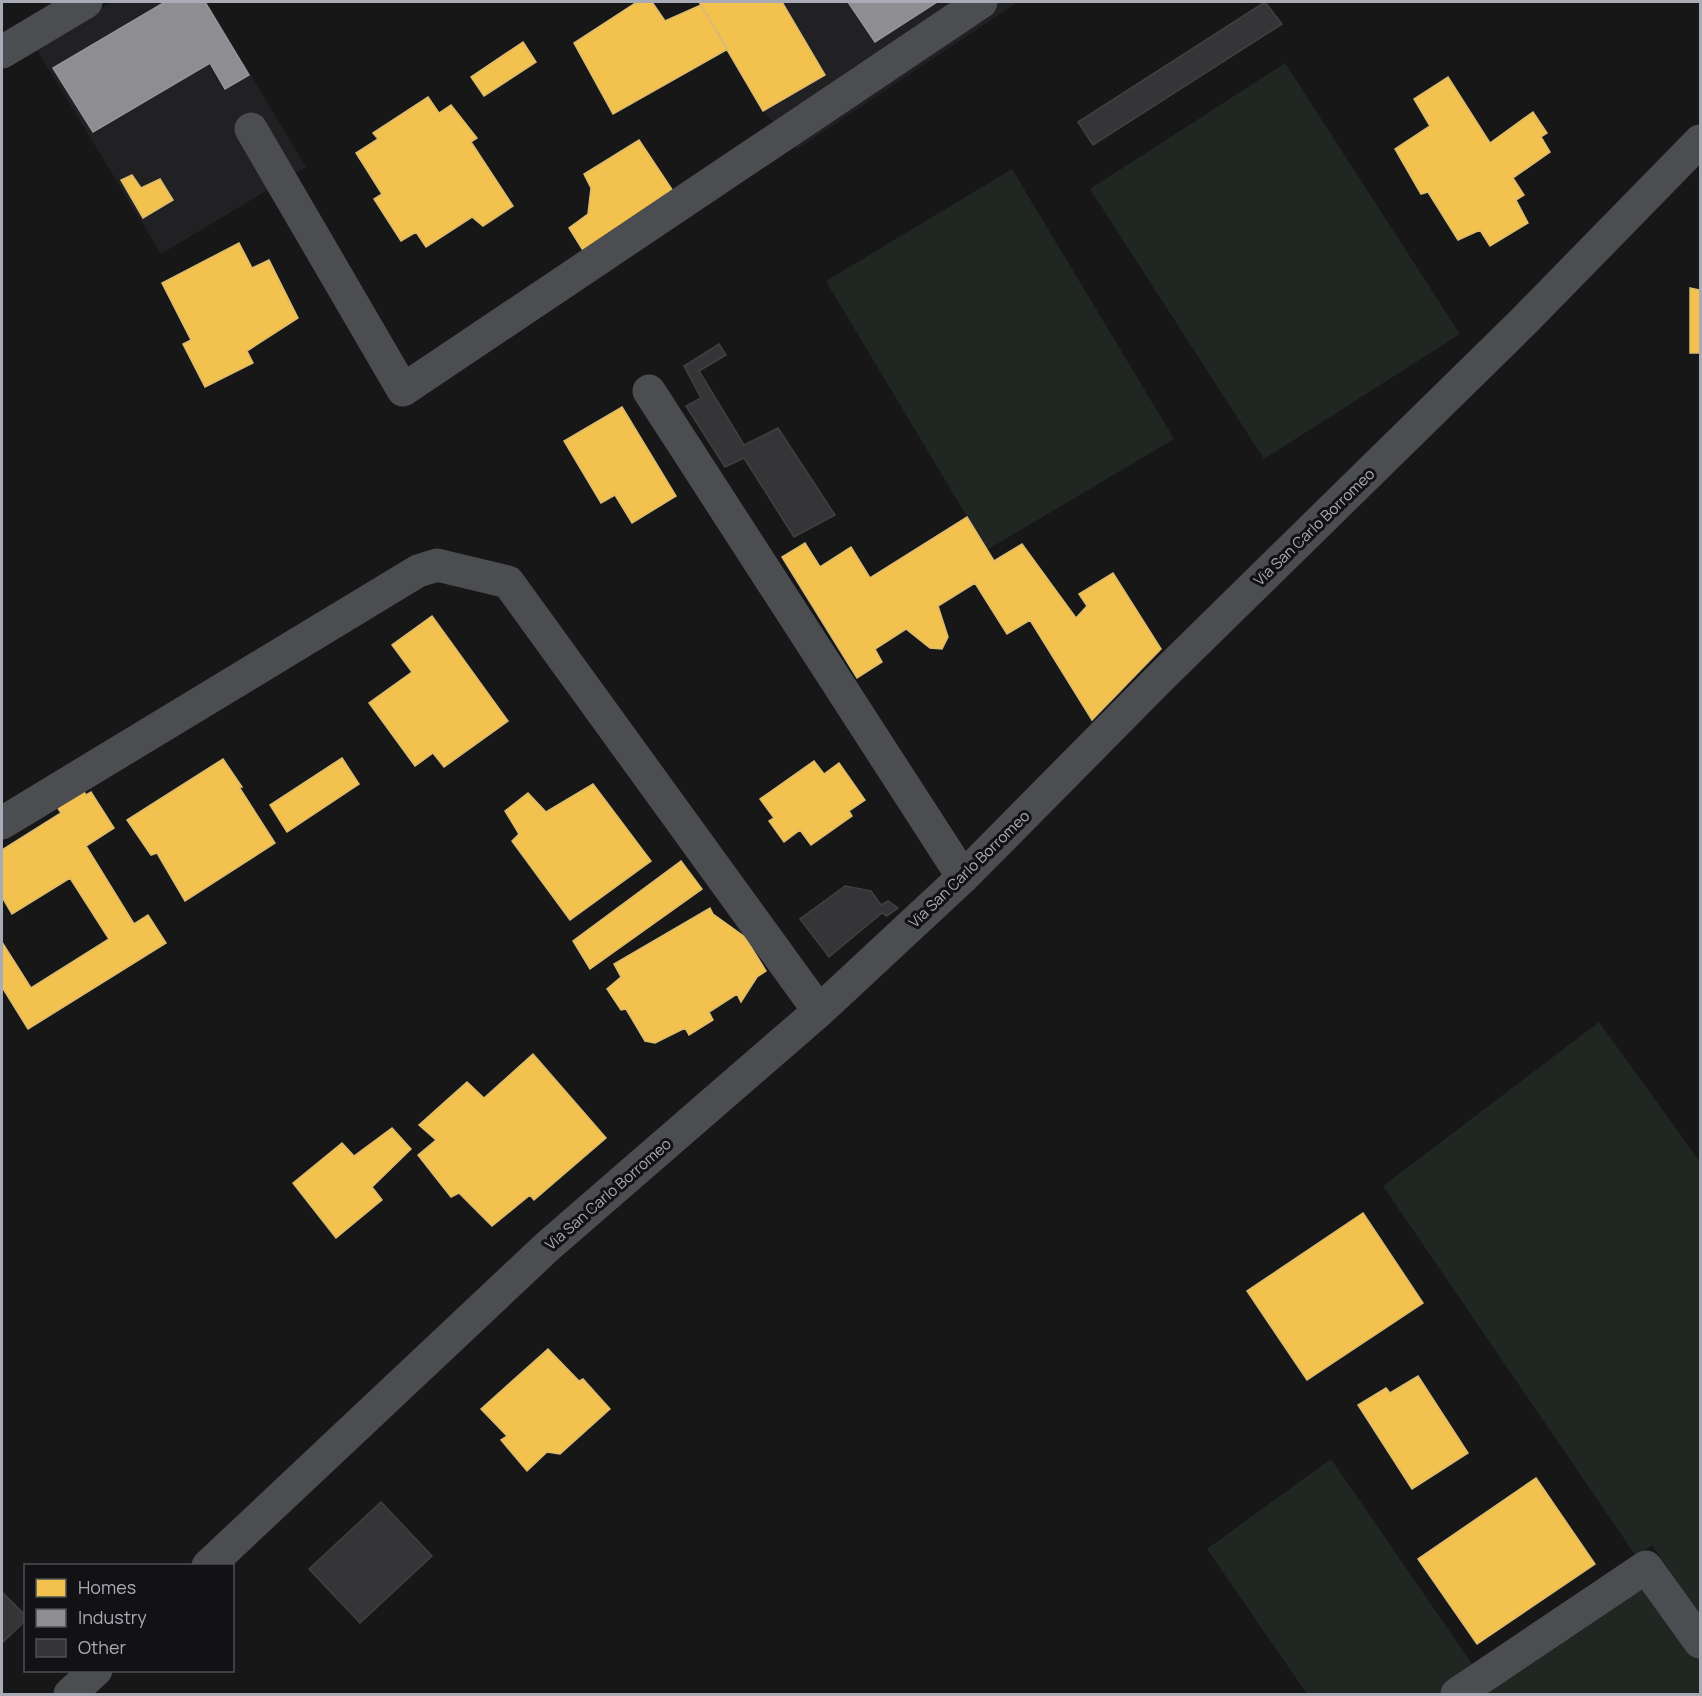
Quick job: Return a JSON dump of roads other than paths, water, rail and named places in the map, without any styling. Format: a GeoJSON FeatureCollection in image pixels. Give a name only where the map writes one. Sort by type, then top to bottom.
{"type":"FeatureCollection","features":[{"type":"Feature","properties":{"kind":"street"},"geometry":{"type":"LineString","coordinates":[[2,52],[86,2]]}},
{"type":"Feature","properties":{"kind":"street"},"geometry":{"type":"LineString","coordinates":[[251,129],[403,390],[981,2]]}},
{"type":"Feature","properties":{"kind":"street","name":"Via San Carlo Borromeo"},"geometry":{"type":"LineString","coordinates":[[210,1564],[548,1246],[819,1011],[963,877],[1159,679],[1524,321],[1701,141]]}},
{"type":"Feature","properties":{"kind":"street"},"geometry":{"type":"LineString","coordinates":[[649,391],[963,877]]}},
{"type":"Feature","properties":{"kind":"street"},"geometry":{"type":"LineString","coordinates":[[2,823],[418,571],[437,565],[508,582],[819,1011]]}},
{"type":"Feature","properties":{"kind":"street"},"geometry":{"type":"LineString","coordinates":[[1457,1695],[1646,1567],[1701,1642]]}},
{"type":"Feature","properties":{"kind":"street"},"geometry":{"type":"LineString","coordinates":[[70,1695],[95,1672]]}}]}
